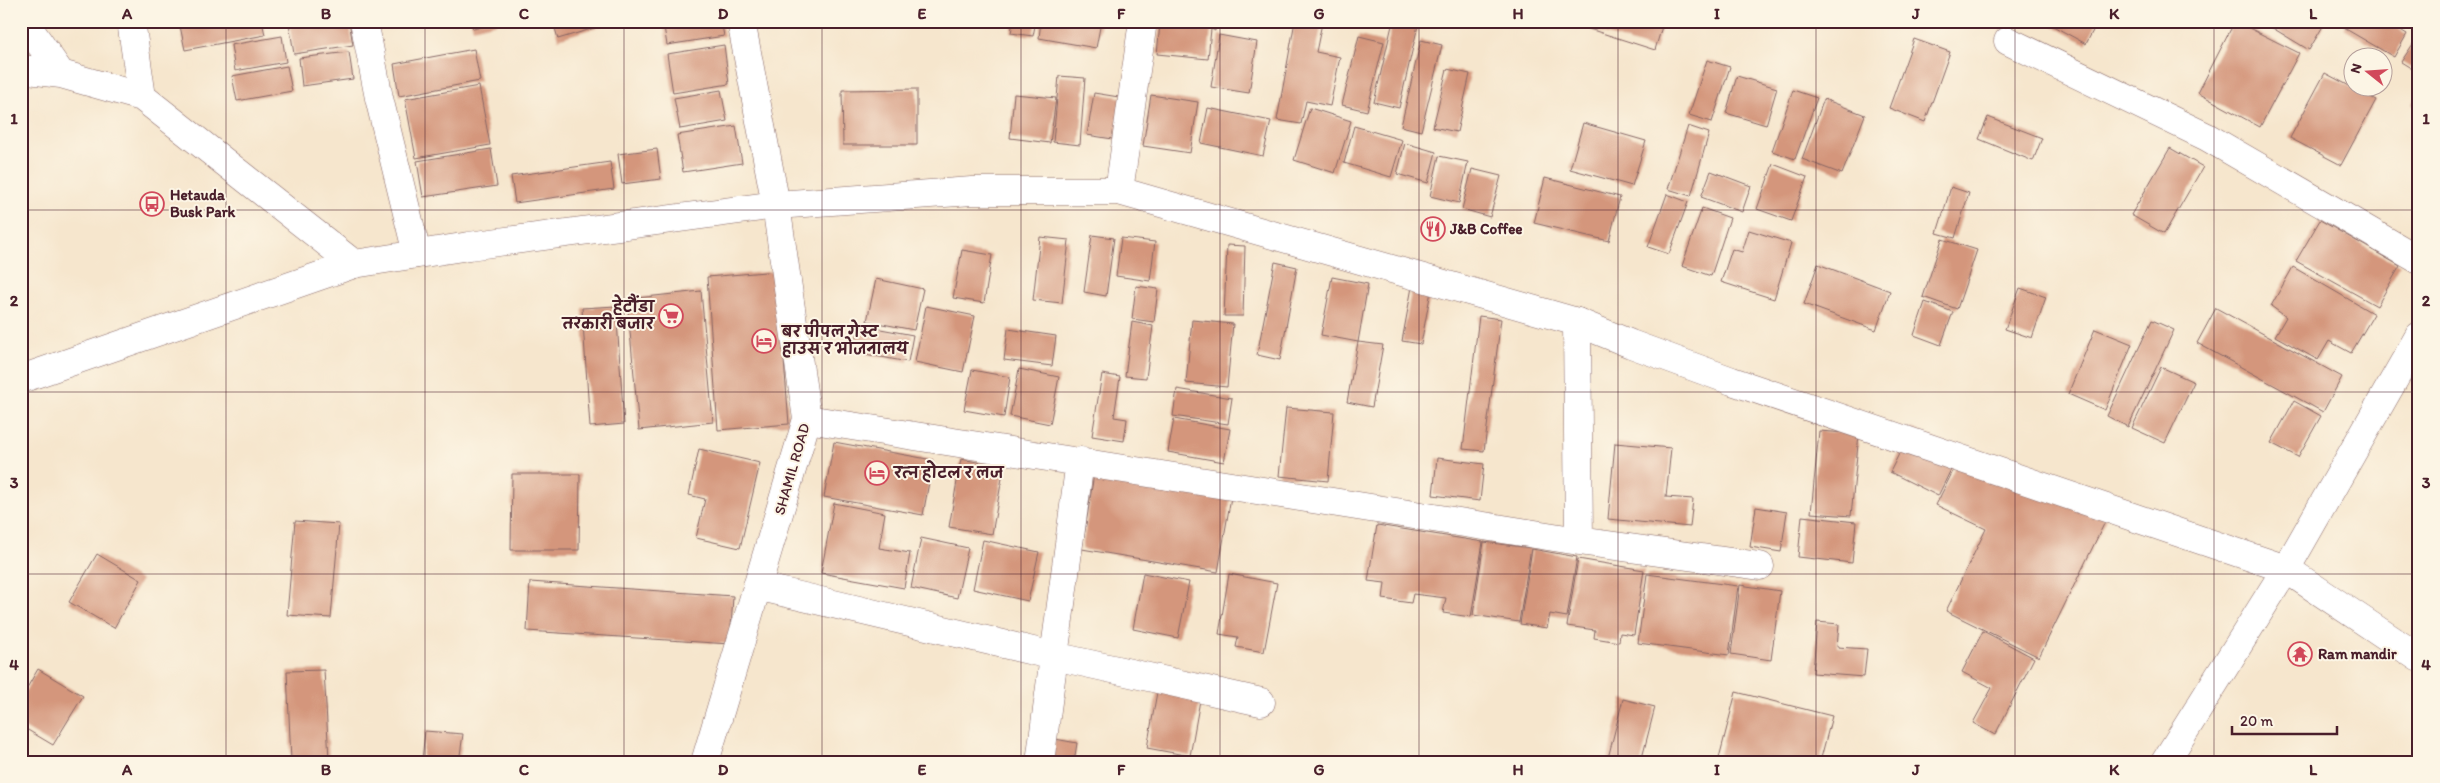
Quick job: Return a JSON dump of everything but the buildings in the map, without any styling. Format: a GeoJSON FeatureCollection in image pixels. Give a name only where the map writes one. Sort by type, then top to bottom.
{"type":"FeatureCollection","features":[{"type":"Feature","properties":{"kind":"street"},"geometry":{"type":"LineString","coordinates":[[24,21],[61,74]]}},
{"type":"Feature","properties":{"kind":"street"},"geometry":{"type":"LineString","coordinates":[[131,21],[142,97]]}},
{"type":"Feature","properties":{"kind":"street"},"geometry":{"type":"LineString","coordinates":[[364,21],[379,98],[417,254]]}},
{"type":"Feature","properties":{"kind":"street","name":"SHAMIL ROAD"},"geometry":{"type":"LineString","coordinates":[[705,762],[807,419],[776,205],[741,21]]}},
{"type":"Feature","properties":{"kind":"street"},"geometry":{"type":"LineString","coordinates":[[1119,190],[1143,21]]}},
{"type":"Feature","properties":{"kind":"street"},"geometry":{"type":"LineString","coordinates":[[2008,41],[2207,137],[2419,260]]}},
{"type":"Feature","properties":{"kind":"street"},"geometry":{"type":"LineString","coordinates":[[21,69],[61,74],[142,97],[354,264]]}},
{"type":"Feature","properties":{"kind":"street"},"geometry":{"type":"LineString","coordinates":[[21,379],[354,264],[776,205],[972,191],[1119,190],[1577,322],[1732,381],[2286,569],[2419,658]]}},
{"type":"Feature","properties":{"kind":"street"},"geometry":{"type":"LineString","coordinates":[[1577,322],[1578,541]]}},
{"type":"Feature","properties":{"kind":"street"},"geometry":{"type":"LineString","coordinates":[[2165,762],[2286,569],[2419,336]]}},
{"type":"Feature","properties":{"kind":"street"},"geometry":{"type":"LineString","coordinates":[[807,419],[1578,541],[1760,566]]}},
{"type":"Feature","properties":{"kind":"street"},"geometry":{"type":"LineString","coordinates":[[1040,762],[1080,461]]}},
{"type":"Feature","properties":{"kind":"street"},"geometry":{"type":"LineString","coordinates":[[758,586],[1054,656],[1261,702]]}},
{"type":"Feature","properties":{"kind":"place","name":"Hetauda Busk Park"},"geometry":{"type":"Point","coordinates":[152,204]}},
{"type":"Feature","properties":{"kind":"place","name":"J&B Coffee"},"geometry":{"type":"Point","coordinates":[1433,229]}},
{"type":"Feature","properties":{"kind":"place","name":"हेटौंडा तरकारी बजार"},"geometry":{"type":"Point","coordinates":[671,316]}},
{"type":"Feature","properties":{"kind":"place","name":"बर पीपल गेस्ट हाउस र भोजनालय"},"geometry":{"type":"Point","coordinates":[764,341]}},
{"type":"Feature","properties":{"kind":"place","name":"रत्‍न होटल र लज"},"geometry":{"type":"Point","coordinates":[877,473]}},
{"type":"Feature","properties":{"kind":"place","name":"Ram mandir"},"geometry":{"type":"Point","coordinates":[2300,654]}}]}
